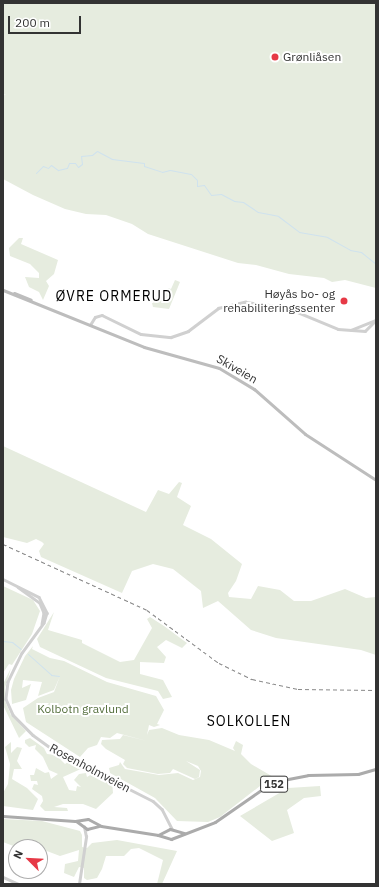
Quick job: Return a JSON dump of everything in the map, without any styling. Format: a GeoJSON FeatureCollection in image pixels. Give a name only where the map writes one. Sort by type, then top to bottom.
{"type":"FeatureCollection","features":[{"type":"Feature","properties":{"kind":"main road","name":"Skiveien"},"geometry":{"type":"LineString","coordinates":[[3,290],[144,346],[201,361],[227,372],[254,389],[301,432],[376,480]]}},
{"type":"Feature","properties":{"kind":"main road","name":"152"},"geometry":{"type":"LineString","coordinates":[[3,816],[75,821],[89,819],[101,826],[158,835],[172,839],[184,833],[216,822],[262,790],[283,780],[308,775],[358,774],[376,768]]}},
{"type":"Feature","properties":{"kind":"main road"},"geometry":{"type":"LineString","coordinates":[[84,826],[85,820]]}},
{"type":"Feature","properties":{"kind":"main road","name":"152"},"geometry":{"type":"LineString","coordinates":[[75,821],[91,828],[101,826]]}},
{"type":"Feature","properties":{"kind":"main road"},"geometry":{"type":"LineString","coordinates":[[91,828],[93,822]]}},
{"type":"Feature","properties":{"kind":"main road","name":"152"},"geometry":{"type":"LineString","coordinates":[[158,835],[167,831],[184,833]]}},
{"type":"Feature","properties":{"kind":"main road"},"geometry":{"type":"LineString","coordinates":[[166,838],[167,831]]}},
{"type":"Feature","properties":{"kind":"main road"},"geometry":{"type":"LineString","coordinates":[[174,831],[175,837]]}},
{"type":"Feature","properties":{"kind":"street"},"geometry":{"type":"LineString","coordinates":[[90,325],[95,317],[102,315],[144,335],[171,337],[188,331],[221,307],[248,302],[282,306],[333,328],[365,331],[376,320]]}},
{"type":"Feature","properties":{"kind":"street"},"geometry":{"type":"LineString","coordinates":[[351,330],[365,323],[376,320]]}},
{"type":"Feature","properties":{"kind":"street"},"geometry":{"type":"LineString","coordinates":[[365,323],[368,328]]}},
{"type":"Feature","properties":{"kind":"street"},"geometry":{"type":"LineString","coordinates":[[360,326],[361,330]]}},
{"type":"Feature","properties":{"kind":"street","name":"Rosenholmveien"},"geometry":{"type":"LineString","coordinates":[[3,579],[18,587],[42,604],[44,616],[40,628],[19,658],[8,682],[6,699],[13,715],[29,732],[55,751],[153,801],[162,810],[174,831]]}},
{"type":"Feature","properties":{"kind":"street"},"geometry":{"type":"LineString","coordinates":[[167,831],[168,821]]}},
{"type":"Feature","properties":{"kind":"street"},"geometry":{"type":"LineString","coordinates":[[79,884],[86,837],[84,826]]}},
{"type":"Feature","properties":{"kind":"street"},"geometry":{"type":"LineString","coordinates":[[86,837],[91,828]]}},
{"type":"Feature","properties":{"kind":"street"},"geometry":{"type":"LineString","coordinates":[[3,877],[19,884]]}},
{"type":"Feature","properties":{"kind":"green space"},"geometry":{"type":"Polygon","coordinates":[[[3,3],[376,3],[376,288],[345,280],[332,282],[324,278],[289,274],[256,265],[238,263],[148,234],[132,224],[106,215],[86,214],[65,209],[33,195],[3,179],[3,96],[6,94],[3,95],[3,3]]]}},
{"type":"Feature","properties":{"kind":"green space"},"geometry":{"type":"Polygon","coordinates":[[[19,238],[23,238],[21,244],[58,260],[54,274],[46,281],[49,286],[43,300],[39,292],[29,287],[25,277],[39,278],[39,273],[30,264],[10,256],[9,248],[19,238]]]}},
{"type":"Feature","properties":{"kind":"green space"},"geometry":{"type":"Polygon","coordinates":[[[175,280],[180,282],[169,309],[153,307],[152,303],[160,299],[168,288],[171,289],[175,280]]]}},
{"type":"Feature","properties":{"kind":"green space"},"geometry":{"type":"Polygon","coordinates":[[[3,446],[146,512],[158,490],[169,494],[179,482],[182,483],[177,497],[191,506],[183,525],[211,539],[242,564],[236,581],[228,593],[229,597],[251,599],[258,586],[280,590],[294,601],[311,601],[345,589],[366,598],[376,597],[376,655],[361,650],[276,638],[251,630],[218,601],[203,608],[201,591],[173,569],[153,564],[132,571],[122,593],[41,557],[39,551],[44,544],[36,539],[27,543],[3,537],[3,446]]]}},
{"type":"Feature","properties":{"kind":"green space"},"geometry":{"type":"Polygon","coordinates":[[[3,586],[33,600],[40,611],[32,634],[12,665],[9,664],[3,673],[3,586]]]}},
{"type":"Feature","properties":{"kind":"green space"},"geometry":{"type":"Polygon","coordinates":[[[54,612],[48,630],[82,640],[82,643],[120,662],[134,660],[152,628],[147,619],[150,617],[164,626],[187,643],[182,648],[166,640],[157,647],[166,657],[164,663],[140,662],[140,674],[163,680],[172,697],[163,699],[158,691],[106,678],[40,647],[37,639],[54,612]]]}},
{"type":"Feature","properties":{"kind":"green space","name":"Kolbotn gravlund"},"geometry":{"type":"Polygon","coordinates":[[[33,646],[32,649],[50,658],[64,661],[107,682],[156,696],[164,710],[157,724],[160,725],[154,727],[149,725],[147,735],[149,730],[162,728],[179,735],[209,740],[235,751],[233,748],[236,741],[243,745],[241,754],[251,764],[275,778],[260,786],[220,817],[208,822],[177,821],[155,798],[110,773],[109,768],[119,765],[120,762],[125,769],[159,775],[178,773],[193,780],[200,777],[201,771],[198,766],[186,761],[200,770],[199,777],[195,779],[173,769],[170,773],[158,774],[127,768],[123,764],[125,760],[106,749],[101,744],[102,740],[120,739],[123,735],[147,741],[117,733],[110,738],[101,737],[97,745],[88,748],[80,757],[26,722],[23,708],[38,698],[54,692],[60,676],[54,690],[38,696],[42,682],[23,680],[22,688],[31,684],[26,700],[12,704],[11,690],[14,679],[25,656],[33,646]]]}},
{"type":"Feature","properties":{"kind":"green space"},"geometry":{"type":"Polygon","coordinates":[[[11,668],[5,688],[5,701],[11,715],[26,731],[19,738],[3,705],[3,684],[11,668]]]}},
{"type":"Feature","properties":{"kind":"green space"},"geometry":{"type":"Polygon","coordinates":[[[30,738],[44,748],[47,754],[56,755],[65,764],[71,760],[112,781],[113,793],[96,809],[83,804],[63,804],[54,807],[67,808],[68,811],[45,811],[40,806],[43,801],[42,796],[32,789],[34,784],[38,785],[37,781],[31,781],[30,775],[34,775],[36,768],[45,773],[49,772],[51,779],[58,774],[49,770],[43,757],[35,749],[36,745],[29,747],[25,743],[25,740],[30,738]],[[83,768],[63,777],[69,790],[76,791],[77,786],[81,787],[74,780],[79,774],[86,773],[87,777],[92,774],[83,768]]]}},
{"type":"Feature","properties":{"kind":"green space"},"geometry":{"type":"Polygon","coordinates":[[[11,742],[11,753],[17,747],[22,748],[17,761],[22,769],[14,769],[12,779],[27,788],[38,799],[33,810],[3,806],[3,793],[8,784],[10,764],[5,747],[11,742]]]}},
{"type":"Feature","properties":{"kind":"green space"},"geometry":{"type":"Polygon","coordinates":[[[320,786],[321,796],[304,798],[287,810],[294,833],[272,841],[240,816],[288,788],[320,786]]]}},
{"type":"Feature","properties":{"kind":"green space"},"geometry":{"type":"Polygon","coordinates":[[[3,819],[42,821],[80,831],[82,835],[82,847],[87,848],[92,843],[117,840],[177,851],[162,884],[157,884],[163,860],[139,848],[131,849],[124,856],[106,856],[102,869],[97,878],[87,880],[84,878],[84,868],[79,867],[74,877],[64,873],[65,864],[78,861],[79,850],[60,856],[48,851],[48,839],[8,839],[8,844],[3,842],[3,819]]]}},
{"type":"Feature","properties":{"kind":"waterway"},"geometry":{"type":"LineString","coordinates":[[36,173],[43,166],[48,168],[51,165],[58,170],[67,168],[69,163],[75,163],[78,167],[82,164],[81,156],[92,155],[97,151],[112,159],[144,163],[144,166],[162,172],[170,170],[191,174],[197,180],[197,186],[204,185],[211,195],[221,194],[234,201],[243,202],[258,212],[278,216],[299,232],[327,237],[350,250],[361,252],[376,264]]}},
{"type":"Feature","properties":{"kind":"waterway"},"geometry":{"type":"LineString","coordinates":[[3,641],[12,642],[21,649]]}},
{"type":"Feature","properties":{"kind":"waterway"},"geometry":{"type":"LineString","coordinates":[[28,654],[51,675],[59,676]]}},
{"type":"Feature","properties":{"kind":"railway"},"geometry":{"type":"LineString","coordinates":[[3,544],[147,610],[219,663],[252,679],[298,689],[376,690]]}},
{"type":"Feature","properties":{"kind":"place","name":"Grønliåsen"},"geometry":{"type":"Point","coordinates":[275,57]}},
{"type":"Feature","properties":{"kind":"place","name":"Høyås bo- og rehabiliteringssenter"},"geometry":{"type":"Point","coordinates":[344,301]}},
{"type":"Feature","properties":{"kind":"district","name":"ØVRE ORMERUD"},"geometry":{"type":"Point","coordinates":[114,296]}},
{"type":"Feature","properties":{"kind":"district","name":"SOLKOLLEN"},"geometry":{"type":"Point","coordinates":[249,721]}}]}
